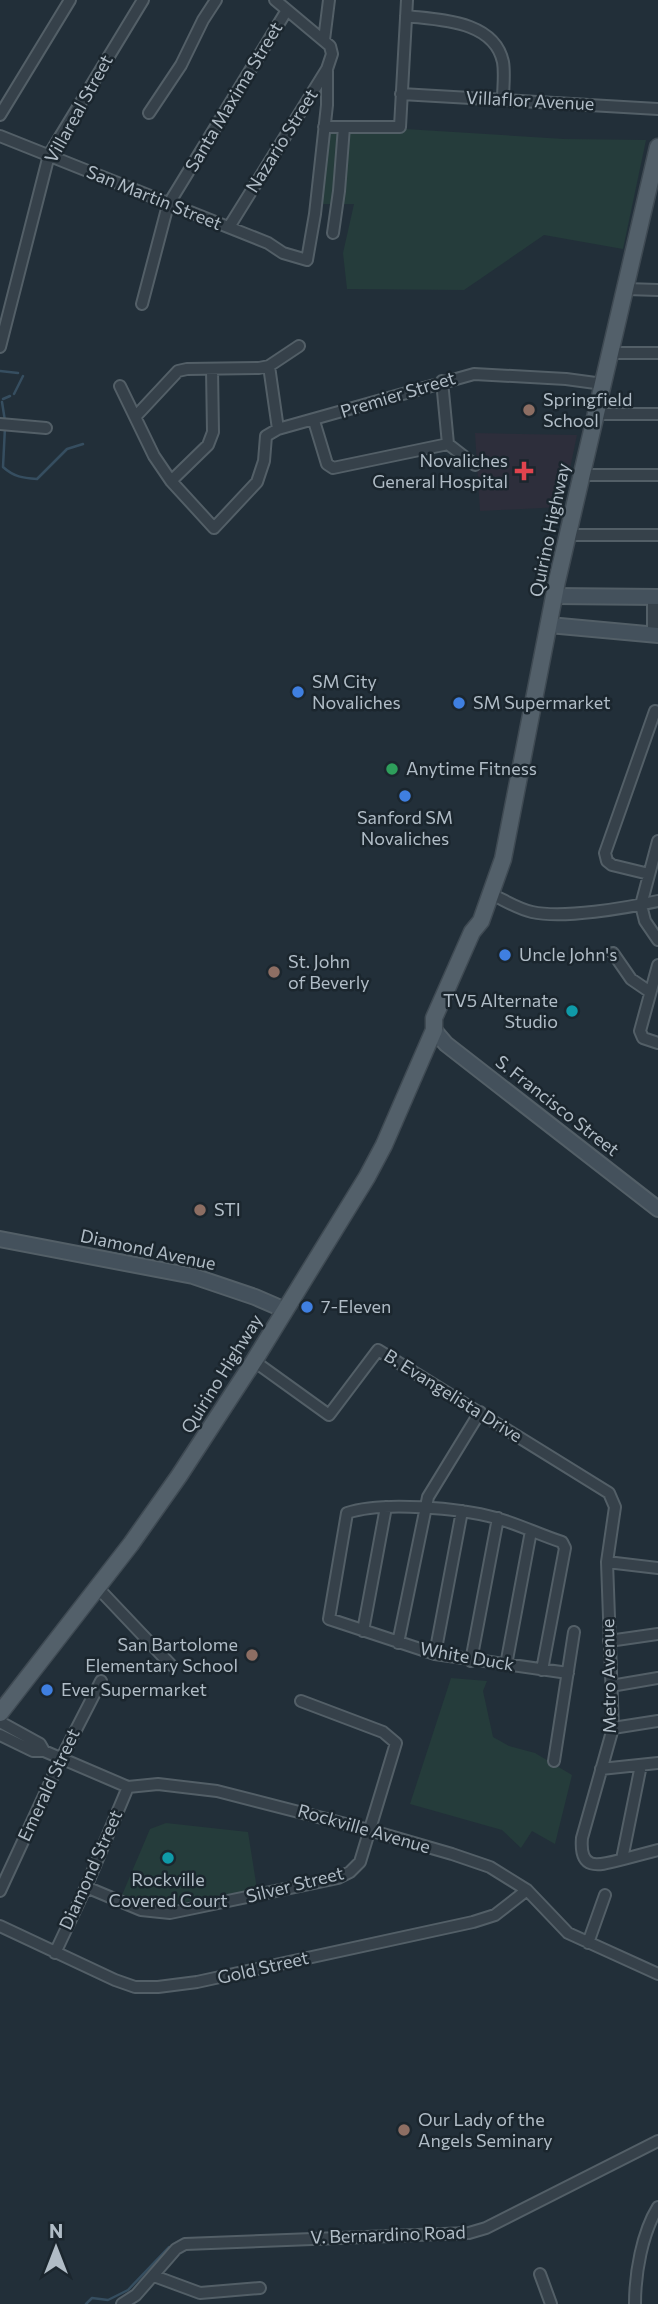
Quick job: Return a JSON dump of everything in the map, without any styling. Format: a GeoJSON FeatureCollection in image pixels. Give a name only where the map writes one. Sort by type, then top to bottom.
{"type":"FeatureCollection","features":[{"type":"Feature","properties":{"kind":"main road","name":"Quirino Highway"},"geometry":{"type":"LineString","coordinates":[[0,1713],[98,1588],[179,1476],[254,1361],[384,1145],[434,1030],[442,1022],[466,967],[503,859],[581,475],[658,147]]}},
{"type":"Feature","properties":{"kind":"street"},"geometry":{"type":"LineString","coordinates":[[0,115],[70,0]]}},
{"type":"Feature","properties":{"kind":"street","name":"Villareal Street"},"geometry":{"type":"LineString","coordinates":[[0,347],[49,155],[143,0]]}},
{"type":"Feature","properties":{"kind":"street"},"geometry":{"type":"LineString","coordinates":[[149,113],[181,65],[216,0]]}},
{"type":"Feature","properties":{"kind":"street"},"geometry":{"type":"LineString","coordinates":[[275,0],[324,40]]}},
{"type":"Feature","properties":{"kind":"street"},"geometry":{"type":"LineString","coordinates":[[324,40],[329,0]]}},
{"type":"Feature","properties":{"kind":"street"},"geometry":{"type":"LineString","coordinates":[[327,69],[324,127],[400,127],[407,0]]}},
{"type":"Feature","properties":{"kind":"street","name":"Santa Maxima Street"},"geometry":{"type":"LineString","coordinates":[[142,304],[168,205],[287,10]]}},
{"type":"Feature","properties":{"kind":"street"},"geometry":{"type":"LineString","coordinates":[[406,16],[453,22],[471,27],[485,35],[497,48],[503,62],[503,100]]}},
{"type":"Feature","properties":{"kind":"street","name":"Nazario Street"},"geometry":{"type":"LineString","coordinates":[[229,228],[327,69],[332,54],[330,46],[324,40]]}},
{"type":"Feature","properties":{"kind":"street","name":"Villaflor Avenue"},"geometry":{"type":"LineString","coordinates":[[401,94],[658,108]]}},
{"type":"Feature","properties":{"kind":"street","name":"San Martin Street"},"geometry":{"type":"LineString","coordinates":[[0,136],[268,243],[284,253],[307,260],[315,214],[324,127]]}},
{"type":"Feature","properties":{"kind":"street"},"geometry":{"type":"LineString","coordinates":[[333,233],[344,127]]}},
{"type":"Feature","properties":{"kind":"street"},"geometry":{"type":"LineString","coordinates":[[626,289],[658,290]]}},
{"type":"Feature","properties":{"kind":"street"},"geometry":{"type":"LineString","coordinates":[[136,415],[178,372],[269,366],[299,346]]}},
{"type":"Feature","properties":{"kind":"street"},"geometry":{"type":"LineString","coordinates":[[612,352],[658,353]]}},
{"type":"Feature","properties":{"kind":"street"},"geometry":{"type":"LineString","coordinates":[[120,386],[136,415],[149,448],[171,481],[214,528],[257,482],[264,461],[266,436],[278,429],[269,366]]}},
{"type":"Feature","properties":{"kind":"street"},"geometry":{"type":"LineString","coordinates":[[171,481],[208,445],[213,432],[212,369]]}},
{"type":"Feature","properties":{"kind":"street","name":"Premier Street"},"geometry":{"type":"LineString","coordinates":[[278,429],[474,374],[604,384]]}},
{"type":"Feature","properties":{"kind":"street"},"geometry":{"type":"LineString","coordinates":[[442,381],[448,444],[475,466]]}},
{"type":"Feature","properties":{"kind":"street"},"geometry":{"type":"LineString","coordinates":[[597,414],[658,414]]}},
{"type":"Feature","properties":{"kind":"street"},"geometry":{"type":"LineString","coordinates":[[314,421],[327,464],[333,468],[448,444]]}},
{"type":"Feature","properties":{"kind":"street"},"geometry":{"type":"LineString","coordinates":[[0,424],[46,428]]}},
{"type":"Feature","properties":{"kind":"street"},"geometry":{"type":"LineString","coordinates":[[581,475],[658,475]]}},
{"type":"Feature","properties":{"kind":"street"},"geometry":{"type":"LineString","coordinates":[[568,535],[658,535]]}},
{"type":"Feature","properties":{"kind":"street"},"geometry":{"type":"LineString","coordinates":[[550,625],[655,635],[655,597],[555,596]]}},
{"type":"Feature","properties":{"kind":"street"},"geometry":{"type":"LineString","coordinates":[[649,874],[612,865],[607,861],[605,853],[655,711],[658,712]]}},
{"type":"Feature","properties":{"kind":"street"},"geometry":{"type":"LineString","coordinates":[[658,841],[640,905],[645,921],[658,940]]}},
{"type":"Feature","properties":{"kind":"street"},"geometry":{"type":"LineString","coordinates":[[491,894],[537,913],[563,914],[658,901]]}},
{"type":"Feature","properties":{"kind":"street"},"geometry":{"type":"LineString","coordinates":[[613,953],[631,979],[650,992]]}},
{"type":"Feature","properties":{"kind":"street"},"geometry":{"type":"LineString","coordinates":[[658,965],[640,1036],[658,1043]]}},
{"type":"Feature","properties":{"kind":"street","name":"S. Francisco Street"},"geometry":{"type":"LineString","coordinates":[[434,1030],[446,1044],[658,1209]]}},
{"type":"Feature","properties":{"kind":"street","name":"Diamond Avenue"},"geometry":{"type":"LineString","coordinates":[[0,1239],[193,1276],[285,1310]]}},
{"type":"Feature","properties":{"kind":"street","name":"B. Evangelista Drive"},"geometry":{"type":"LineString","coordinates":[[254,1361],[329,1415],[378,1350],[609,1493],[615,1507],[613,1529]]}},
{"type":"Feature","properties":{"kind":"street"},"geometry":{"type":"LineString","coordinates":[[398,1643],[428,1497],[480,1412]]}},
{"type":"Feature","properties":{"kind":"street"},"geometry":{"type":"LineString","coordinates":[[363,1631],[386,1507],[461,1511],[498,1518],[564,1544],[542,1670]]}},
{"type":"Feature","properties":{"kind":"street","name":"White Duck"},"geometry":{"type":"LineString","coordinates":[[386,1507],[347,1513],[329,1619],[435,1654],[568,1673]]}},
{"type":"Feature","properties":{"kind":"street"},"geometry":{"type":"LineString","coordinates":[[435,1654],[461,1511]]}},
{"type":"Feature","properties":{"kind":"street"},"geometry":{"type":"LineString","coordinates":[[471,1661],[498,1518]]}},
{"type":"Feature","properties":{"kind":"street","name":"Metro Avenue"},"geometry":{"type":"LineString","coordinates":[[613,1529],[607,1562],[613,1728],[582,1838],[582,1854],[586,1861],[596,1865],[622,1859]]}},
{"type":"Feature","properties":{"kind":"street"},"geometry":{"type":"LineString","coordinates":[[506,1665],[531,1531]]}},
{"type":"Feature","properties":{"kind":"street"},"geometry":{"type":"LineString","coordinates":[[607,1562],[658,1568]]}},
{"type":"Feature","properties":{"kind":"street"},"geometry":{"type":"LineString","coordinates":[[98,1588],[171,1665]]}},
{"type":"Feature","properties":{"kind":"street"},"geometry":{"type":"LineString","coordinates":[[554,1761],[574,1632]]}},
{"type":"Feature","properties":{"kind":"street"},"geometry":{"type":"LineString","coordinates":[[609,1642],[658,1634]]}},
{"type":"Feature","properties":{"kind":"street"},"geometry":{"type":"LineString","coordinates":[[611,1685],[658,1678]]}},
{"type":"Feature","properties":{"kind":"street","name":"Emerald Street"},"geometry":{"type":"LineString","coordinates":[[0,1891],[61,1759],[101,1681]]}},
{"type":"Feature","properties":{"kind":"street","name":"Silver Street"},"geometry":{"type":"LineString","coordinates":[[86,1887],[141,1910],[170,1913],[338,1878],[350,1872],[360,1862],[396,1743],[383,1732],[301,1701]]}},
{"type":"Feature","properties":{"kind":"street"},"geometry":{"type":"LineString","coordinates":[[613,1728],[658,1721]]}},
{"type":"Feature","properties":{"kind":"street","name":"Rockville Avenue"},"geometry":{"type":"LineString","coordinates":[[0,1722],[40,1744],[44,1751]]}},
{"type":"Feature","properties":{"kind":"street","name":"Rockville Avenue"},"geometry":{"type":"LineString","coordinates":[[0,1735],[33,1751],[44,1751],[128,1787],[158,1784],[217,1791],[369,1830],[490,1867],[527,1889],[568,1933],[658,1974]]}},
{"type":"Feature","properties":{"kind":"street"},"geometry":{"type":"LineString","coordinates":[[601,1769],[658,1763]]}},
{"type":"Feature","properties":{"kind":"street"},"geometry":{"type":"LineString","coordinates":[[641,1765],[622,1859],[658,1850]]}},
{"type":"Feature","properties":{"kind":"street","name":"Diamond Street"},"geometry":{"type":"LineString","coordinates":[[55,1953],[128,1787]]}},
{"type":"Feature","properties":{"kind":"street","name":"Gold Street"},"geometry":{"type":"LineString","coordinates":[[0,1926],[115,1980],[135,1987],[158,1987],[197,1982],[473,1922],[495,1915],[527,1889]]}},
{"type":"Feature","properties":{"kind":"street"},"geometry":{"type":"LineString","coordinates":[[588,1943],[605,1895]]}},
{"type":"Feature","properties":{"kind":"street","name":"V. Bernardino Road"},"geometry":{"type":"LineString","coordinates":[[122,2304],[136,2295],[176,2249],[186,2244],[470,2233],[486,2228],[658,2141]]}},
{"type":"Feature","properties":{"kind":"street"},"geometry":{"type":"LineString","coordinates":[[635,2304],[638,2269],[649,2226],[658,2207]]}},
{"type":"Feature","properties":{"kind":"street"},"geometry":{"type":"LineString","coordinates":[[540,2274],[551,2304]]}},
{"type":"Feature","properties":{"kind":"street"},"geometry":{"type":"LineString","coordinates":[[154,2276],[200,2293],[260,2288]]}},
{"type":"Feature","properties":{"kind":"shaded area","name":"Novaliches General Hospital"},"geometry":{"type":"Polygon","coordinates":[[[475,433],[577,435],[562,507],[480,511],[475,433]]]}},
{"type":"Feature","properties":{"kind":"green space"},"geometry":{"type":"Polygon","coordinates":[[[325,124],[564,139],[646,140],[623,249],[544,235],[464,290],[347,289],[343,253],[354,204],[318,204],[325,124]]]}},
{"type":"Feature","properties":{"kind":"green space"},"geometry":{"type":"Polygon","coordinates":[[[451,1678],[487,1681],[483,1691],[493,1737],[509,1746],[535,1753],[572,1775],[555,1844],[532,1831],[521,1848],[502,1830],[410,1804],[451,1678]]]}},
{"type":"Feature","properties":{"kind":"green space"},"geometry":{"type":"Polygon","coordinates":[[[166,1823],[248,1832],[257,1889],[164,1906],[143,1904],[122,1895],[150,1829],[166,1823]]]}},
{"type":"Feature","properties":{"kind":"waterway"},"geometry":{"type":"LineString","coordinates":[[0,371],[18,373]]}},
{"type":"Feature","properties":{"kind":"waterway"},"geometry":{"type":"LineString","coordinates":[[14,394],[23,376]]}},
{"type":"Feature","properties":{"kind":"waterway"},"geometry":{"type":"LineString","coordinates":[[3,399],[10,396]]}},
{"type":"Feature","properties":{"kind":"waterway"},"geometry":{"type":"LineString","coordinates":[[2,402],[5,421]]}},
{"type":"Feature","properties":{"kind":"waterway"},"geometry":{"type":"LineString","coordinates":[[5,427],[3,467],[23,477],[37,479],[67,449],[83,444]]}},
{"type":"Feature","properties":{"kind":"waterway"},"geometry":{"type":"LineString","coordinates":[[86,2304],[92,2298],[108,2300],[128,2290],[169,2247]]}},
{"type":"Feature","properties":{"kind":"place","name":"Springfield School"},"geometry":{"type":"Point","coordinates":[529,410]}},
{"type":"Feature","properties":{"kind":"place","name":"Novaliches General Hospital"},"geometry":{"type":"Point","coordinates":[524,471]}},
{"type":"Feature","properties":{"kind":"place","name":"SM City Novaliches"},"geometry":{"type":"Point","coordinates":[298,692]}},
{"type":"Feature","properties":{"kind":"place","name":"SM Supermarket"},"geometry":{"type":"Point","coordinates":[459,703]}},
{"type":"Feature","properties":{"kind":"place","name":"Anytime Fitness"},"geometry":{"type":"Point","coordinates":[392,769]}},
{"type":"Feature","properties":{"kind":"place","name":"Sanford SM Novaliches"},"geometry":{"type":"Point","coordinates":[405,796]}},
{"type":"Feature","properties":{"kind":"place","name":"Uncle John's"},"geometry":{"type":"Point","coordinates":[505,955]}},
{"type":"Feature","properties":{"kind":"place","name":"St. John of Beverly"},"geometry":{"type":"Point","coordinates":[274,972]}},
{"type":"Feature","properties":{"kind":"place","name":"TV5 Alternate Studio"},"geometry":{"type":"Point","coordinates":[572,1011]}},
{"type":"Feature","properties":{"kind":"place","name":"STI"},"geometry":{"type":"Point","coordinates":[200,1210]}},
{"type":"Feature","properties":{"kind":"place","name":"7-Eleven"},"geometry":{"type":"Point","coordinates":[307,1307]}},
{"type":"Feature","properties":{"kind":"place","name":"San Bartolome Elementary School"},"geometry":{"type":"Point","coordinates":[252,1655]}},
{"type":"Feature","properties":{"kind":"place","name":"Ever Supermarket"},"geometry":{"type":"Point","coordinates":[47,1690]}},
{"type":"Feature","properties":{"kind":"place","name":"Rockville Covered Court"},"geometry":{"type":"Point","coordinates":[168,1858]}},
{"type":"Feature","properties":{"kind":"place","name":"Our Lady of the Angels Seminary"},"geometry":{"type":"Point","coordinates":[404,2130]}}]}
